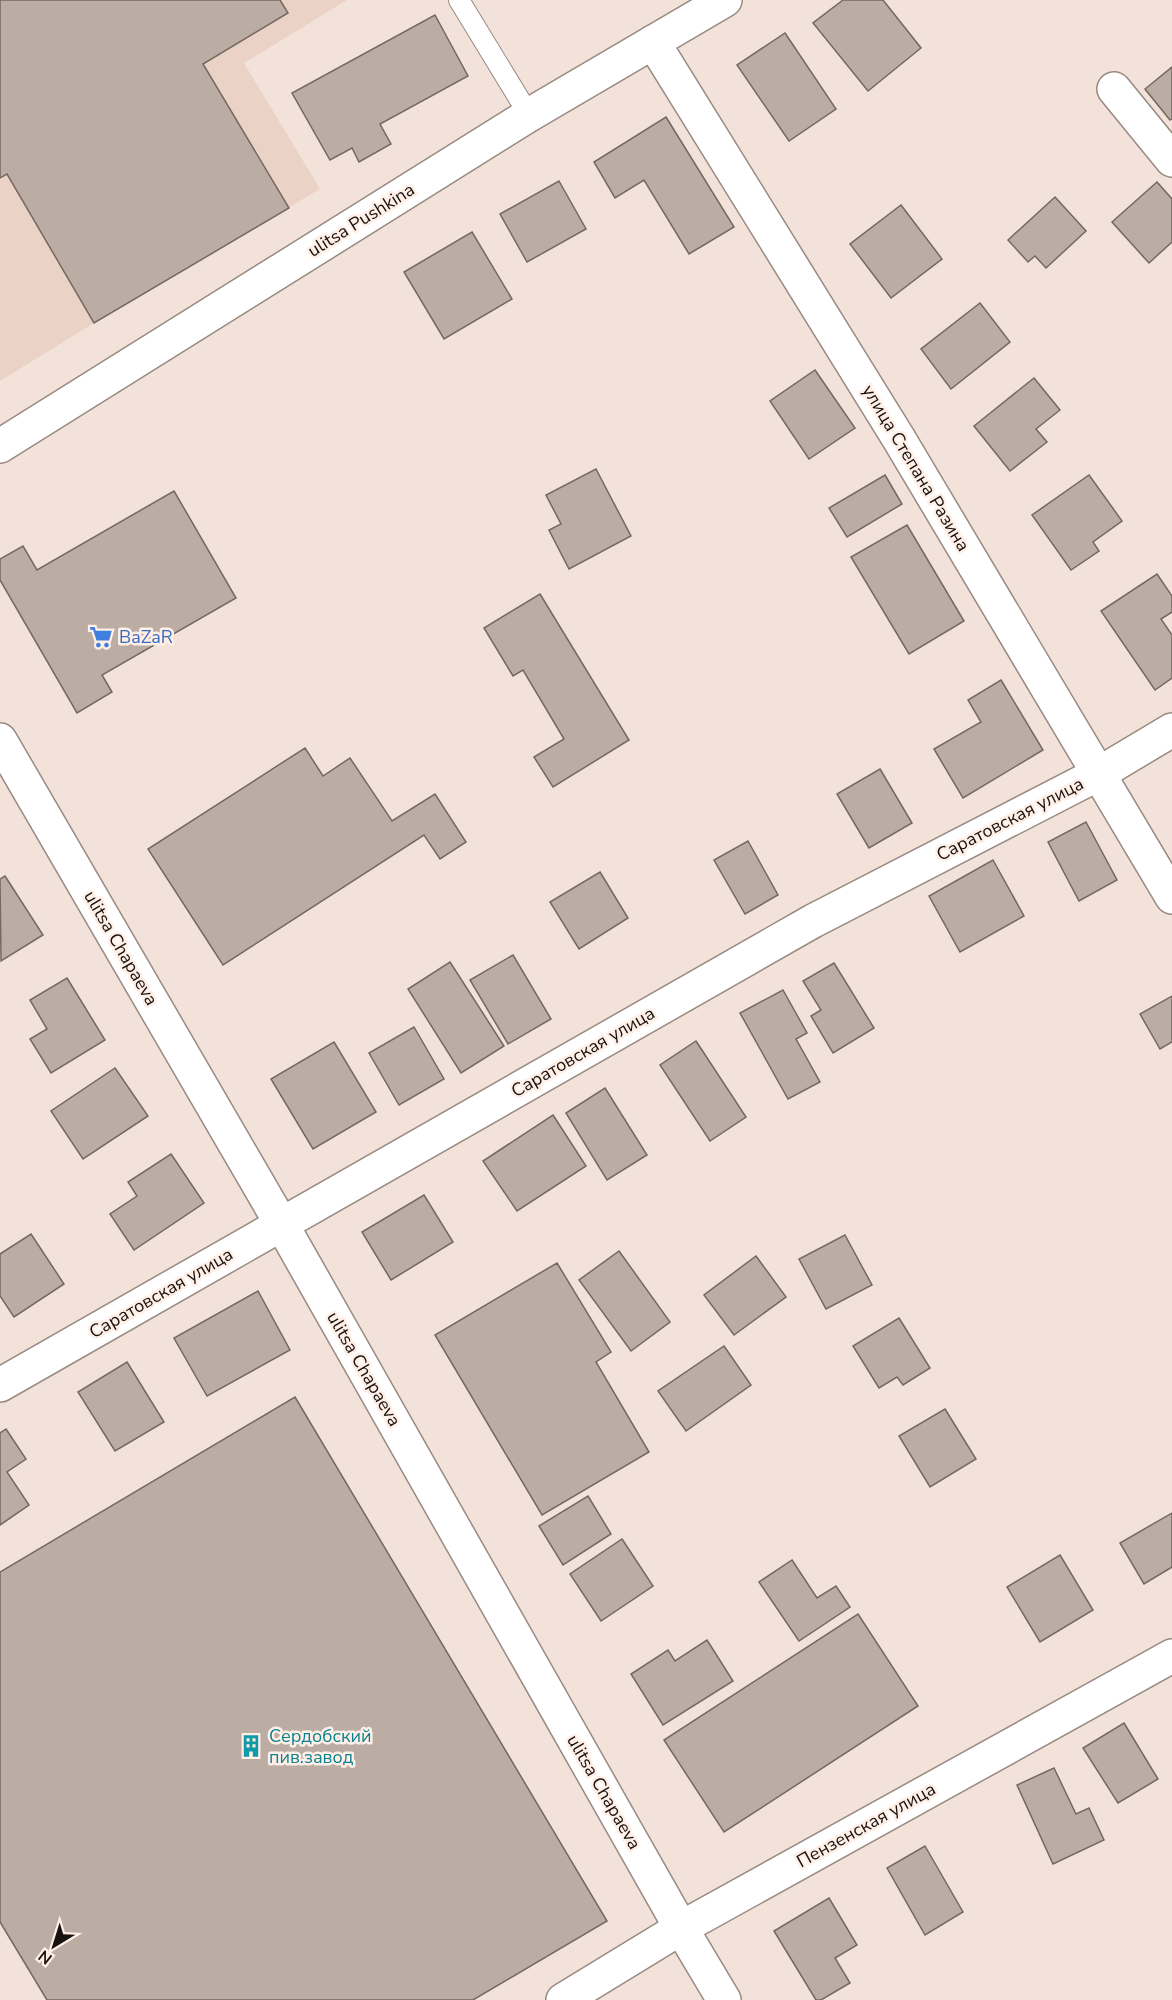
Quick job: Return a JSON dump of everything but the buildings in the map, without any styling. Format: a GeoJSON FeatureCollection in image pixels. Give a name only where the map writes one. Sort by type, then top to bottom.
{"type":"FeatureCollection","features":[{"type":"Feature","properties":{"kind":"street","name":"ulitsa Pushkina"},"geometry":{"type":"LineString","coordinates":[[0,446],[529,115],[653,42],[715,2]]}},
{"type":"Feature","properties":{"kind":"street","name":"улица Степана Разина"},"geometry":{"type":"LineString","coordinates":[[653,42],[899,439],[1172,897]]}},
{"type":"Feature","properties":{"kind":"street"},"geometry":{"type":"LineString","coordinates":[[1114,89],[1172,160]]}},
{"type":"Feature","properties":{"kind":"street","name":"Саратовская улица"},"geometry":{"type":"LineString","coordinates":[[0,1385],[813,921],[1100,773],[1172,730]]}},
{"type":"Feature","properties":{"kind":"street","name":"ulitsa Chapaeva"},"geometry":{"type":"LineString","coordinates":[[0,740],[282,1225],[724,2000]]}},
{"type":"Feature","properties":{"kind":"street","name":"Пензенская улица"},"geometry":{"type":"LineString","coordinates":[[563,2000],[681,1928],[1172,1656]]}},
{"type":"Feature","properties":{"kind":"lane"},"geometry":{"type":"LineString","coordinates":[[459,0],[529,115]]}},
{"type":"Feature","properties":{"kind":"shaded area"},"geometry":{"type":"Polygon","coordinates":[[[0,0],[347,0],[244,63],[320,189],[0,381],[0,0]]]}},
{"type":"Feature","properties":{"kind":"place","name":"BaZaR"},"geometry":{"type":"Point","coordinates":[101,637]}},
{"type":"Feature","properties":{"kind":"place","name":"Сердобский пив.завод"},"geometry":{"type":"Point","coordinates":[251,1746]}}]}
